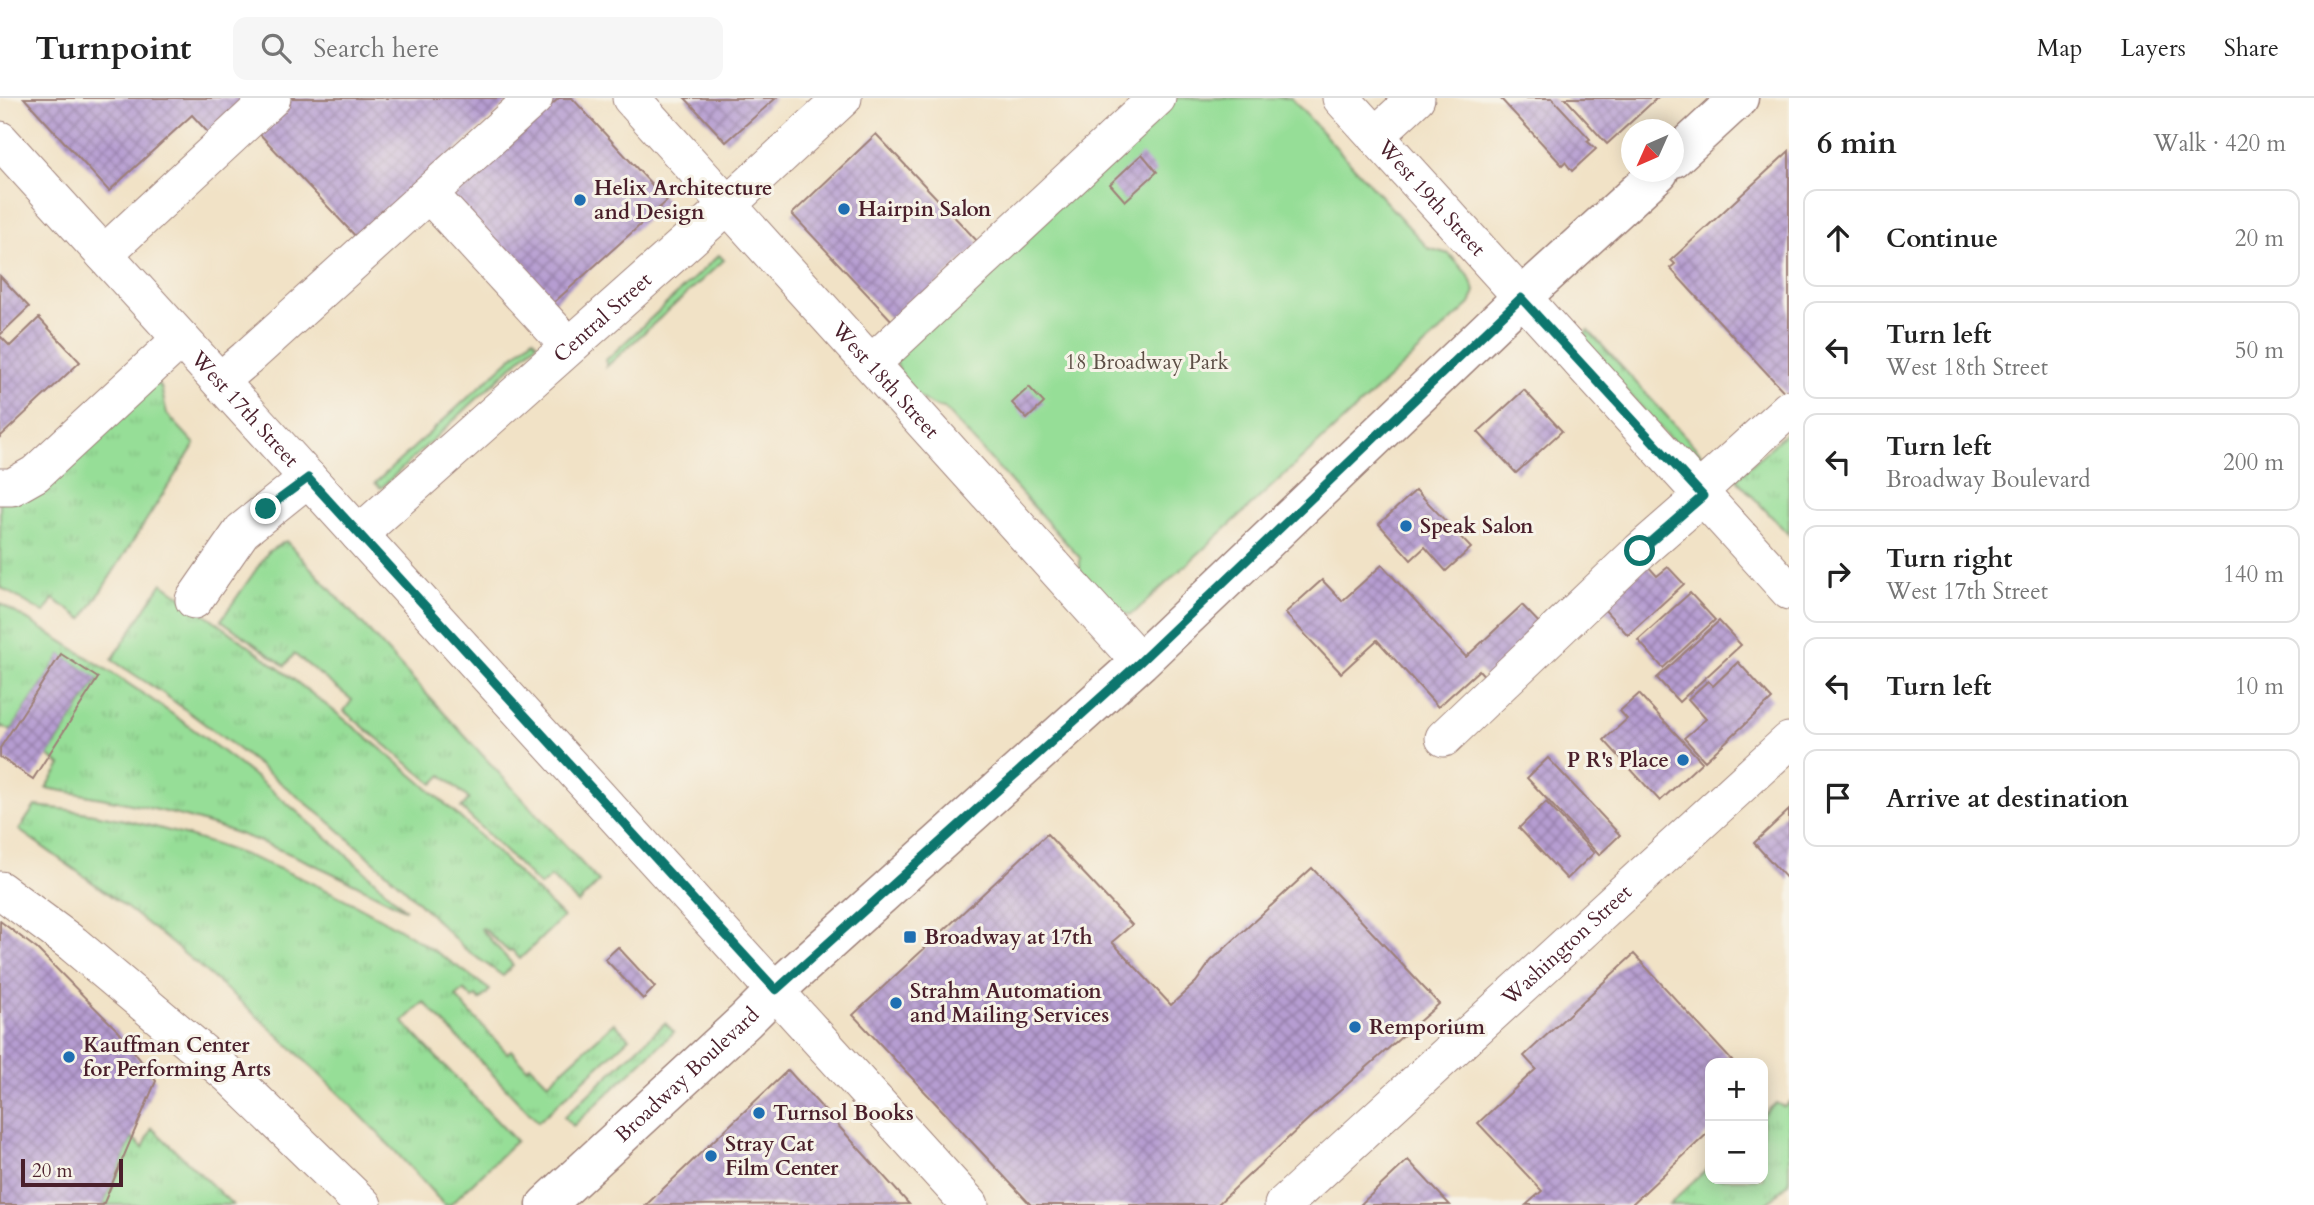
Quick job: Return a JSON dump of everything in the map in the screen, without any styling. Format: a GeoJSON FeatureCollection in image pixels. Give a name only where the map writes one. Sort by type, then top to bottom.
{"type":"FeatureCollection","features":[{"type":"Feature","properties":{"kind":"main road"},"geometry":{"type":"LineString","coordinates":[[1684,149],[1740,98]]}},
{"type":"Feature","properties":{"kind":"main road","name":"Broadway Boulevard"},"geometry":{"type":"LineString","coordinates":[[546,1205],[776,990],[1140,662],[1521,298],[1648,182]]}},
{"type":"Feature","properties":{"kind":"street"},"geometry":{"type":"LineString","coordinates":[[104,254],[272,98]]}},
{"type":"Feature","properties":{"kind":"street"},"geometry":{"type":"LineString","coordinates":[[220,381],[534,98]]}},
{"type":"Feature","properties":{"kind":"street","name":"West 18th Street"},"geometry":{"type":"LineString","coordinates":[[631,98],[1140,662]]}},
{"type":"Feature","properties":{"kind":"street","name":"Central Street"},"geometry":{"type":"LineString","coordinates":[[359,534],[727,205],[842,98]]}},
{"type":"Feature","properties":{"kind":"street"},"geometry":{"type":"LineString","coordinates":[[872,363],[1157,98]]}},
{"type":"Feature","properties":{"kind":"street","name":"West 19th Street"},"geometry":{"type":"LineString","coordinates":[[1341,98],[1521,298]]}},
{"type":"Feature","properties":{"kind":"street"},"geometry":{"type":"LineString","coordinates":[[1375,136],[1416,98]]}},
{"type":"Feature","properties":{"kind":"street","name":"West 17th Street"},"geometry":{"type":"LineString","coordinates":[[0,140],[970,1205]]}},
{"type":"Feature","properties":{"kind":"street"},"geometry":{"type":"LineString","coordinates":[[429,194],[569,346]]}},
{"type":"Feature","properties":{"kind":"street"},"geometry":{"type":"LineString","coordinates":[[1521,298],[1789,591]]}},
{"type":"Feature","properties":{"kind":"street"},"geometry":{"type":"LineString","coordinates":[[0,487],[12,487],[35,474],[181,339]]}},
{"type":"Feature","properties":{"kind":"street"},"geometry":{"type":"LineString","coordinates":[[1444,738],[1789,409]]}},
{"type":"Feature","properties":{"kind":"street"},"geometry":{"type":"LineString","coordinates":[[194,600],[242,531],[308,478]]}},
{"type":"Feature","properties":{"kind":"street","name":"Washington Street"},"geometry":{"type":"LineString","coordinates":[[1283,1205],[1789,741]]}},
{"type":"Feature","properties":{"kind":"street"},"geometry":{"type":"LineString","coordinates":[[0,890],[73,944],[229,1075],[363,1205]]}},
{"type":"Feature","properties":{"kind":"green space","name":"18 Broadway Park"},"geometry":{"type":"Polygon","coordinates":[[[1175,98],[1291,98],[1428,248],[1449,254],[1469,276],[1475,291],[1470,304],[1129,615],[1113,609],[1080,572],[1080,558],[944,408],[927,403],[913,391],[895,360],[899,351],[1175,98]]]}},
{"type":"Feature","properties":{"kind":"green space"},"geometry":{"type":"Polygon","coordinates":[[[719,255],[724,260],[606,367],[606,360],[719,255]]]}},
{"type":"Feature","properties":{"kind":"green space"},"geometry":{"type":"Polygon","coordinates":[[[1588,330],[1715,469],[1704,476],[1579,339],[1588,330]]]}},
{"type":"Feature","properties":{"kind":"green space"},"geometry":{"type":"Polygon","coordinates":[[[533,338],[537,343],[381,488],[375,483],[533,338]]]}},
{"type":"Feature","properties":{"kind":"green space"},"geometry":{"type":"Polygon","coordinates":[[[154,380],[161,387],[167,414],[195,444],[83,619],[53,599],[44,613],[0,587],[0,502],[154,380]]]}},
{"type":"Feature","properties":{"kind":"green space"},"geometry":{"type":"Polygon","coordinates":[[[1789,430],[1789,535],[1736,479],[1789,430]]]}},
{"type":"Feature","properties":{"kind":"green space"},"geometry":{"type":"Polygon","coordinates":[[[286,541],[599,882],[578,903],[551,877],[540,886],[461,808],[469,799],[442,775],[433,784],[344,711],[352,700],[294,654],[285,666],[221,620],[269,551],[286,541]]]}},
{"type":"Feature","properties":{"kind":"green space"},"geometry":{"type":"Polygon","coordinates":[[[162,583],[300,684],[400,764],[465,822],[563,917],[520,959],[512,950],[509,952],[481,929],[513,965],[503,976],[465,949],[404,888],[326,819],[233,745],[112,660],[162,583]]]}},
{"type":"Feature","properties":{"kind":"green space"},"geometry":{"type":"Polygon","coordinates":[[[0,603],[130,685],[216,746],[313,826],[406,910],[304,860],[226,829],[142,806],[46,788],[61,765],[48,756],[98,679],[61,655],[11,731],[2,726],[0,729],[0,603]]]}},
{"type":"Feature","properties":{"kind":"green space"},"geometry":{"type":"Polygon","coordinates":[[[35,806],[96,814],[216,845],[332,892],[440,954],[490,990],[480,1000],[476,996],[473,999],[464,990],[456,997],[507,1053],[511,1050],[527,1068],[530,1065],[548,1083],[614,1023],[629,1038],[538,1122],[424,1002],[403,1022],[516,1141],[450,1205],[444,1205],[369,1124],[250,1010],[123,905],[19,830],[35,806]]]}},
{"type":"Feature","properties":{"kind":"green space"},"geometry":{"type":"Polygon","coordinates":[[[665,1023],[674,1032],[573,1126],[564,1117],[665,1023]]]}},
{"type":"Feature","properties":{"kind":"green space"},"geometry":{"type":"Polygon","coordinates":[[[1789,1102],[1789,1183],[1765,1205],[1669,1205],[1705,1171],[1705,1184],[1768,1184],[1768,1110],[1776,1103],[1784,1107],[1789,1102]]]}},
{"type":"Feature","properties":{"kind":"green space"},"geometry":{"type":"Polygon","coordinates":[[[152,1128],[233,1205],[103,1205],[132,1137],[143,1148],[152,1128]]]}},
{"type":"Feature","properties":{"kind":"building"},"geometry":{"type":"Polygon","coordinates":[[[24,98],[258,98],[214,139],[192,115],[109,191],[24,98]]]}},
{"type":"Feature","properties":{"kind":"building"},"geometry":{"type":"Polygon","coordinates":[[[290,98],[512,98],[359,240],[256,130],[290,98]]]}},
{"type":"Feature","properties":{"kind":"building"},"geometry":{"type":"Polygon","coordinates":[[[559,98],[572,98],[667,201],[551,305],[450,197],[559,98]]]}},
{"type":"Feature","properties":{"kind":"building"},"geometry":{"type":"Polygon","coordinates":[[[685,98],[776,98],[726,142],[685,98]]]}},
{"type":"Feature","properties":{"kind":"building"},"geometry":{"type":"Polygon","coordinates":[[[1500,98],[1552,98],[1596,149],[1572,171],[1565,162],[1562,165],[1500,98]]]}},
{"type":"Feature","properties":{"kind":"building"},"geometry":{"type":"Polygon","coordinates":[[[1565,98],[1657,98],[1634,119],[1621,119],[1621,131],[1607,144],[1565,98]]]}},
{"type":"Feature","properties":{"kind":"building"},"geometry":{"type":"Polygon","coordinates":[[[876,134],[980,244],[895,324],[792,214],[876,134]]]}},
{"type":"Feature","properties":{"kind":"building"},"geometry":{"type":"Polygon","coordinates":[[[1789,151],[1789,397],[1670,268],[1675,264],[1671,260],[1789,151]]]}},
{"type":"Feature","properties":{"kind":"building"},"geometry":{"type":"Polygon","coordinates":[[[1142,154],[1157,172],[1125,201],[1110,184],[1142,154]]]}},
{"type":"Feature","properties":{"kind":"building"},"geometry":{"type":"Polygon","coordinates":[[[0,276],[29,307],[0,335],[0,276]]]}},
{"type":"Feature","properties":{"kind":"building"},"geometry":{"type":"Polygon","coordinates":[[[39,318],[80,362],[0,437],[0,336],[10,346],[39,318]]]}},
{"type":"Feature","properties":{"kind":"building"},"geometry":{"type":"Polygon","coordinates":[[[1029,387],[1044,403],[1027,419],[1012,403],[1029,387]]]}},
{"type":"Feature","properties":{"kind":"building"},"geometry":{"type":"Polygon","coordinates":[[[1524,390],[1562,431],[1516,473],[1478,432],[1524,390]]]}},
{"type":"Feature","properties":{"kind":"building"},"geometry":{"type":"Polygon","coordinates":[[[1416,490],[1471,548],[1446,571],[1425,547],[1411,560],[1379,524],[1416,490]]]}},
{"type":"Feature","properties":{"kind":"building"},"geometry":{"type":"Polygon","coordinates":[[[1382,565],[1466,657],[1522,605],[1543,627],[1487,679],[1479,670],[1438,707],[1377,640],[1341,673],[1285,613],[1322,580],[1342,601],[1382,565]]]}},
{"type":"Feature","properties":{"kind":"building"},"geometry":{"type":"Polygon","coordinates":[[[1647,565],[1657,576],[1668,567],[1684,584],[1628,635],[1602,607],[1647,565]]]}},
{"type":"Feature","properties":{"kind":"building"},"geometry":{"type":"Polygon","coordinates":[[[1690,593],[1715,620],[1663,668],[1638,640],[1690,593]]]}},
{"type":"Feature","properties":{"kind":"building"},"geometry":{"type":"Polygon","coordinates":[[[1719,621],[1741,645],[1679,702],[1657,678],[1719,621]]]}},
{"type":"Feature","properties":{"kind":"building"},"geometry":{"type":"Polygon","coordinates":[[[61,654],[98,678],[33,779],[0,757],[0,748],[61,654]]]}},
{"type":"Feature","properties":{"kind":"building"},"geometry":{"type":"Polygon","coordinates":[[[1738,662],[1772,699],[1705,761],[1684,738],[1706,719],[1688,699],[1708,681],[1713,686],[1738,662]]]}},
{"type":"Feature","properties":{"kind":"building"},"geometry":{"type":"Polygon","coordinates":[[[1639,694],[1702,762],[1660,801],[1604,740],[1627,719],[1620,711],[1639,694]]]}},
{"type":"Feature","properties":{"kind":"building"},"geometry":{"type":"Polygon","coordinates":[[[1548,758],[1620,835],[1599,855],[1527,778],[1548,758]]]}},
{"type":"Feature","properties":{"kind":"building"},"geometry":{"type":"Polygon","coordinates":[[[1546,802],[1594,853],[1567,879],[1519,828],[1546,802]]]}},
{"type":"Feature","properties":{"kind":"building"},"geometry":{"type":"Polygon","coordinates":[[[1789,810],[1789,881],[1754,843],[1789,810]]]}},
{"type":"Feature","properties":{"kind":"building"},"geometry":{"type":"Polygon","coordinates":[[[1047,834],[1132,925],[1112,942],[1171,1005],[1196,982],[1211,961],[1312,868],[1439,1004],[1317,1111],[1217,1205],[1031,1205],[853,1015],[1047,834]]]}},
{"type":"Feature","properties":{"kind":"building","name":"Kauffman Center for Performing Arts"},"geometry":{"type":"Polygon","coordinates":[[[0,921],[37,949],[120,1033],[156,1081],[103,1205],[0,1205],[0,921]]]}},
{"type":"Feature","properties":{"kind":"building"},"geometry":{"type":"Polygon","coordinates":[[[618,947],[655,987],[643,999],[605,959],[618,947]]]}},
{"type":"Feature","properties":{"kind":"building"},"geometry":{"type":"Polygon","coordinates":[[[1634,954],[1729,1058],[1705,1058],[1705,1136],[1631,1205],[1526,1205],[1542,1191],[1478,1123],[1536,1069],[1524,1056],[1634,954]]]}},
{"type":"Feature","properties":{"kind":"building"},"geometry":{"type":"Polygon","coordinates":[[[788,1070],[909,1204],[646,1205],[788,1070]]]}},
{"type":"Feature","properties":{"kind":"building"},"geometry":{"type":"Polygon","coordinates":[[[1408,1160],[1450,1205],[1360,1205],[1408,1160]]]}},
{"type":"Feature","properties":{"kind":"place","name":"Helix Architecture and Design"},"geometry":{"type":"Point","coordinates":[580,200]}},
{"type":"Feature","properties":{"kind":"place","name":"Hairpin Salon"},"geometry":{"type":"Point","coordinates":[844,209]}},
{"type":"Feature","properties":{"kind":"place","name":"Speak Salon"},"geometry":{"type":"Point","coordinates":[1406,526]}},
{"type":"Feature","properties":{"kind":"place","name":"P R's Place"},"geometry":{"type":"Point","coordinates":[1683,760]}},
{"type":"Feature","properties":{"kind":"place","name":"Broadway at 17th"},"geometry":{"type":"Point","coordinates":[910,937]}},
{"type":"Feature","properties":{"kind":"place","name":"Strahm Automation and Mailing Services"},"geometry":{"type":"Point","coordinates":[896,1003]}},
{"type":"Feature","properties":{"kind":"place","name":"Remporium"},"geometry":{"type":"Point","coordinates":[1355,1027]}},
{"type":"Feature","properties":{"kind":"place","name":"Kauffman Center for Performing Arts"},"geometry":{"type":"Point","coordinates":[69,1057]}},
{"type":"Feature","properties":{"kind":"place","name":"Turnsol Books"},"geometry":{"type":"Point","coordinates":[759,1113]}},
{"type":"Feature","properties":{"kind":"place","name":"Stray Cat Film Center"},"geometry":{"type":"Point","coordinates":[711,1156]}},
{"type":"Feature","properties":{"kind":"route"},"geometry":{"type":"LineString","coordinates":[[266,509],[308,478],[776,990],[1140,662],[1521,298],[1703,496],[1640,551]]}}]}
